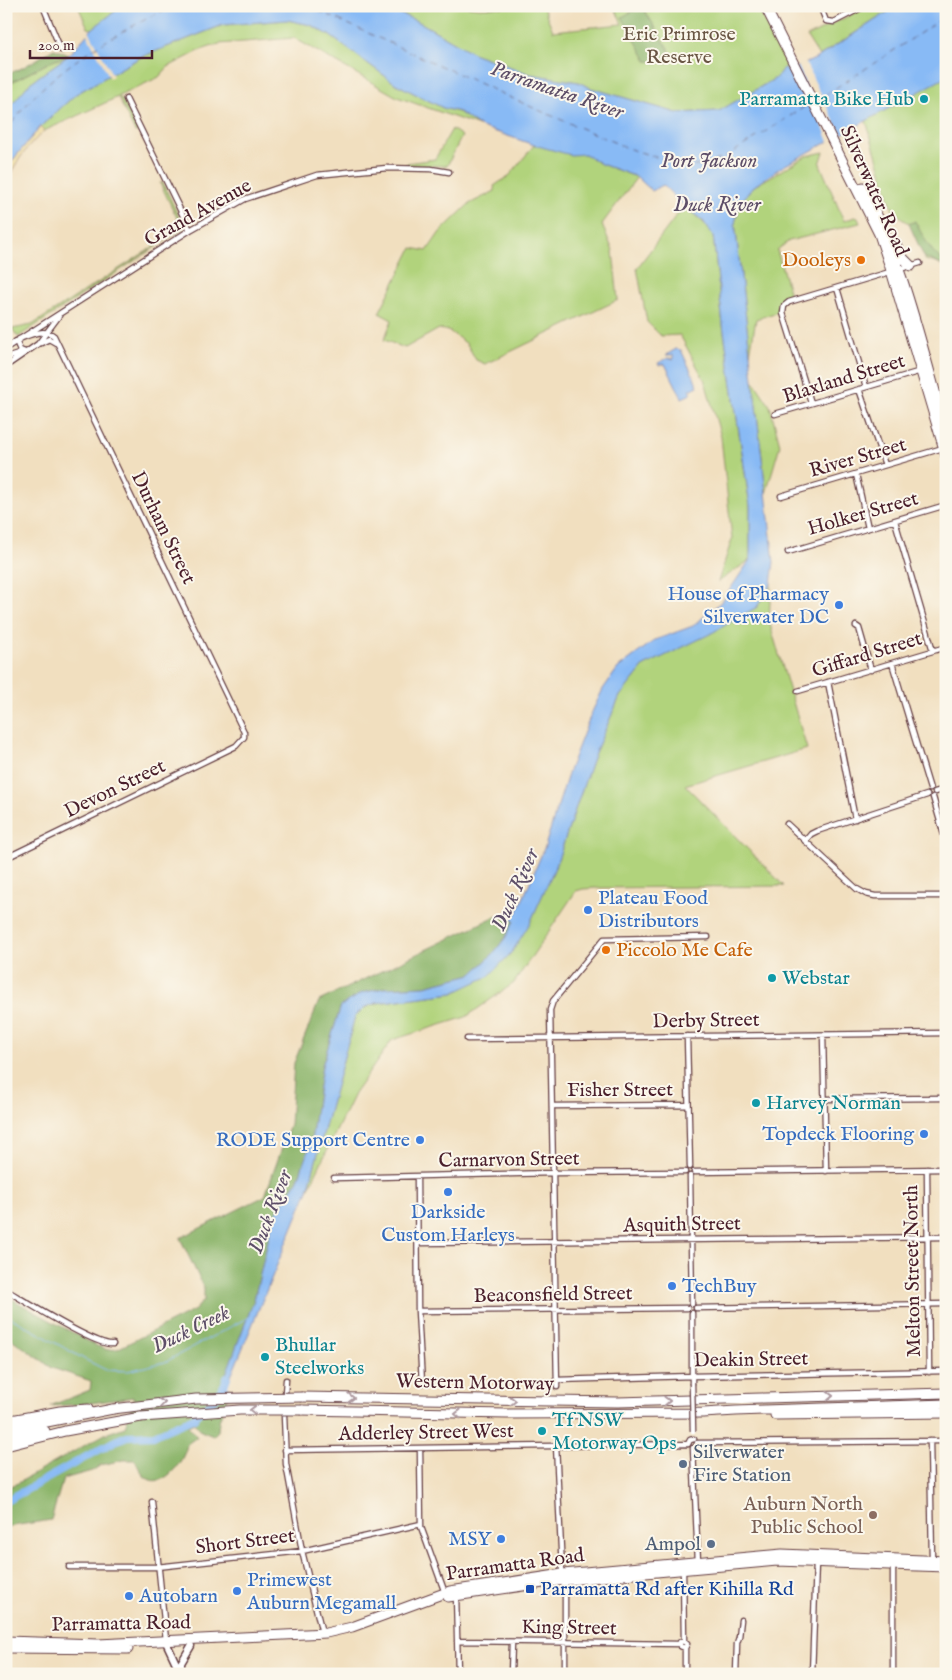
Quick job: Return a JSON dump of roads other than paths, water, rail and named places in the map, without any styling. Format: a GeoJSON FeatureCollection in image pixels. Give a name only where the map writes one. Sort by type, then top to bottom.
{"type":"FeatureCollection","features":[{"type":"Feature","properties":{"kind":"highway","name":"Silverwater Road"},"geometry":{"type":"LineString","coordinates":[[765,6],[790,49],[874,214],[879,234],[895,270],[946,430]]}},
{"type":"Feature","properties":{"kind":"highway","name":"Silverwater Road"},"geometry":{"type":"LineString","coordinates":[[772,6],[790,49]]}},
{"type":"Feature","properties":{"kind":"highway"},"geometry":{"type":"LineString","coordinates":[[874,214],[893,239],[902,257],[911,266]]}},
{"type":"Feature","properties":{"kind":"highway","name":"Silverwater Road"},"geometry":{"type":"LineString","coordinates":[[895,270],[920,371],[945,452]]}},
{"type":"Feature","properties":{"kind":"highway","name":"Western Motorway"},"geometry":{"type":"LineString","coordinates":[[6,1430],[113,1409],[196,1399],[302,1397],[618,1402],[946,1392]]}},
{"type":"Feature","properties":{"kind":"highway","name":"Western Motorway"},"geometry":{"type":"LineString","coordinates":[[6,1438],[141,1417],[240,1410],[507,1414],[703,1413],[946,1404]]}},
{"type":"Feature","properties":{"kind":"highway"},"geometry":{"type":"LineString","coordinates":[[6,1421],[60,1411],[113,1409]]}},
{"type":"Feature","properties":{"kind":"highway"},"geometry":{"type":"LineString","coordinates":[[703,1413],[746,1416],[946,1413]]}},
{"type":"Feature","properties":{"kind":"highway","name":"Western Motorway"},"geometry":{"type":"LineString","coordinates":[[6,1446],[104,1422]]}},
{"type":"Feature","properties":{"kind":"highway","name":"Parramatta Road"},"geometry":{"type":"LineString","coordinates":[[816,1559],[946,1567]]}},
{"type":"Feature","properties":{"kind":"highway","name":"Parramatta Road"},"geometry":{"type":"LineString","coordinates":[[6,1648],[107,1650],[322,1633],[352,1627],[445,1595],[456,1593],[564,1578],[699,1565],[816,1559],[946,1561]]}},
{"type":"Feature","properties":{"kind":"highway","name":"Parramatta Road"},"geometry":{"type":"LineString","coordinates":[[564,1578],[683,1570],[699,1565]]}},
{"type":"Feature","properties":{"kind":"highway","name":"Parramatta Road"},"geometry":{"type":"LineString","coordinates":[[6,1641],[191,1646],[331,1638],[351,1633],[445,1595]]}},
{"type":"Feature","properties":{"kind":"main road"},"geometry":{"type":"LineString","coordinates":[[167,1645],[181,1674]]}},
{"type":"Feature","properties":{"kind":"main road"},"geometry":{"type":"LineString","coordinates":[[181,1674],[181,1663],[191,1646]]}},
{"type":"Feature","properties":{"kind":"street"},"geometry":{"type":"LineString","coordinates":[[43,6],[61,50]]}},
{"type":"Feature","properties":{"kind":"street"},"geometry":{"type":"LineString","coordinates":[[820,6],[826,21],[830,23],[865,6]]}},
{"type":"Feature","properties":{"kind":"street"},"geometry":{"type":"LineString","coordinates":[[126,99],[190,230]]}},
{"type":"Feature","properties":{"kind":"street","name":"Grand Avenue"},"geometry":{"type":"LineString","coordinates":[[6,348],[190,230],[245,199],[317,175],[387,168],[449,172]]}},
{"type":"Feature","properties":{"kind":"street"},"geometry":{"type":"LineString","coordinates":[[811,403],[783,313],[784,306],[789,302],[920,263]]}},
{"type":"Feature","properties":{"kind":"street"},"geometry":{"type":"LineString","coordinates":[[837,288],[866,387]]}},
{"type":"Feature","properties":{"kind":"street","name":"Grand Avenue"},"geometry":{"type":"LineString","coordinates":[[6,366],[37,346],[53,323],[64,312]]}},
{"type":"Feature","properties":{"kind":"street"},"geometry":{"type":"LineString","coordinates":[[53,323],[52,329],[57,344]]}},
{"type":"Feature","properties":{"kind":"street"},"geometry":{"type":"LineString","coordinates":[[27,352],[20,350],[18,340],[36,333],[47,332],[55,338]]}},
{"type":"Feature","properties":{"kind":"street"},"geometry":{"type":"LineString","coordinates":[[37,346],[47,339],[57,344]]}},
{"type":"Feature","properties":{"kind":"street","name":"Durham Street"},"geometry":{"type":"LineString","coordinates":[[57,344],[242,726],[244,737],[236,746]]}},
{"type":"Feature","properties":{"kind":"street"},"geometry":{"type":"LineString","coordinates":[[6,358],[27,352]]}},
{"type":"Feature","properties":{"kind":"street","name":"Blaxland Street"},"geometry":{"type":"LineString","coordinates":[[775,414],[920,371]]}},
{"type":"Feature","properties":{"kind":"street"},"geometry":{"type":"LineString","coordinates":[[858,389],[885,465]]}},
{"type":"Feature","properties":{"kind":"street","name":"River Street"},"geometry":{"type":"LineString","coordinates":[[781,496],[885,465],[945,452]]}},
{"type":"Feature","properties":{"kind":"street"},"geometry":{"type":"LineString","coordinates":[[856,474],[868,528]]}},
{"type":"Feature","properties":{"kind":"street","name":"Holker Street"},"geometry":{"type":"LineString","coordinates":[[788,552],[946,505]]}},
{"type":"Feature","properties":{"kind":"street"},"geometry":{"type":"LineString","coordinates":[[895,521],[933,651]]}},
{"type":"Feature","properties":{"kind":"street"},"geometry":{"type":"LineString","coordinates":[[856,626],[859,628],[871,670]]}},
{"type":"Feature","properties":{"kind":"street","name":"Giffard Street"},"geometry":{"type":"LineString","coordinates":[[798,691],[946,647]]}},
{"type":"Feature","properties":{"kind":"street"},"geometry":{"type":"LineString","coordinates":[[892,663],[930,789],[935,792]]}},
{"type":"Feature","properties":{"kind":"street"},"geometry":{"type":"LineString","coordinates":[[828,682],[855,819]]}},
{"type":"Feature","properties":{"kind":"street","name":"Devon Street"},"geometry":{"type":"LineString","coordinates":[[6,858],[236,746]]}},
{"type":"Feature","properties":{"kind":"street"},"geometry":{"type":"LineString","coordinates":[[927,795],[930,789]]}},
{"type":"Feature","properties":{"kind":"street"},"geometry":{"type":"LineString","coordinates":[[946,789],[935,792],[932,797],[946,842]]}},
{"type":"Feature","properties":{"kind":"street"},"geometry":{"type":"LineString","coordinates":[[805,841],[814,832],[927,795],[932,797]]}},
{"type":"Feature","properties":{"kind":"street"},"geometry":{"type":"LineString","coordinates":[[787,824],[857,889],[866,894],[875,896],[946,896]]}},
{"type":"Feature","properties":{"kind":"street"},"geometry":{"type":"LineString","coordinates":[[557,1387],[550,1010],[553,1001],[604,939],[708,937]]}},
{"type":"Feature","properties":{"kind":"street","name":"Derby Street"},"geometry":{"type":"LineString","coordinates":[[467,1040],[946,1033]]}},
{"type":"Feature","properties":{"kind":"street"},"geometry":{"type":"LineString","coordinates":[[823,1035],[826,1171]]}},
{"type":"Feature","properties":{"kind":"street"},"geometry":{"type":"LineString","coordinates":[[687,1036],[690,1167],[694,1169],[692,1174],[690,1239],[695,1311],[692,1313],[693,1431],[695,1441],[693,1448],[699,1565]]}},
{"type":"Feature","properties":{"kind":"street"},"geometry":{"type":"LineString","coordinates":[[825,1100],[946,1098]]}},
{"type":"Feature","properties":{"kind":"street","name":"Fisher Street"},"geometry":{"type":"LineString","coordinates":[[552,1106],[688,1104]]}},
{"type":"Feature","properties":{"kind":"street"},"geometry":{"type":"LineString","coordinates":[[690,1167],[686,1169],[686,1174],[946,1169]]}},
{"type":"Feature","properties":{"kind":"street","name":"Melton Street North"},"geometry":{"type":"LineString","coordinates":[[927,1169],[929,1372]]}},
{"type":"Feature","properties":{"kind":"street","name":"Carnarvon Street"},"geometry":{"type":"LineString","coordinates":[[334,1178],[685,1172]]}},
{"type":"Feature","properties":{"kind":"street"},"geometry":{"type":"LineString","coordinates":[[417,1177],[418,1311],[422,1383]]}},
{"type":"Feature","properties":{"kind":"street","name":"Asquith Street"},"geometry":{"type":"LineString","coordinates":[[418,1243],[946,1237]]}},
{"type":"Feature","properties":{"kind":"street"},"geometry":{"type":"LineString","coordinates":[[6,1290],[89,1337],[107,1345],[113,1344]]}},
{"type":"Feature","properties":{"kind":"street"},"geometry":{"type":"LineString","coordinates":[[692,1313],[688,1312],[687,1308],[689,1305],[946,1304]]}},
{"type":"Feature","properties":{"kind":"street","name":"Beaconsfield Street"},"geometry":{"type":"LineString","coordinates":[[418,1311],[687,1308]]}},
{"type":"Feature","properties":{"kind":"street","name":"Deakin Street"},"geometry":{"type":"LineString","coordinates":[[557,1380],[946,1372]]}},
{"type":"Feature","properties":{"kind":"street"},"geometry":{"type":"LineString","coordinates":[[286,1380],[286,1393]]}},
{"type":"Feature","properties":{"kind":"street"},"geometry":{"type":"LineString","coordinates":[[284,1415],[285,1450],[302,1551],[322,1633]]}},
{"type":"Feature","properties":{"kind":"street"},"geometry":{"type":"LineString","coordinates":[[693,1448],[689,1447],[690,1440],[946,1441]]}},
{"type":"Feature","properties":{"kind":"street"},"geometry":{"type":"LineString","coordinates":[[930,1441],[932,1560]]}},
{"type":"Feature","properties":{"kind":"street","name":"Adderley Street West"},"geometry":{"type":"LineString","coordinates":[[285,1450],[688,1444]]}},
{"type":"Feature","properties":{"kind":"street"},"geometry":{"type":"LineString","coordinates":[[556,1446],[564,1578],[565,1674]]}},
{"type":"Feature","properties":{"kind":"street"},"geometry":{"type":"LineString","coordinates":[[420,1449],[422,1532],[445,1595]]}},
{"type":"Feature","properties":{"kind":"street"},"geometry":{"type":"LineString","coordinates":[[152,1502],[167,1645]]}},
{"type":"Feature","properties":{"kind":"street","name":"Short Street"},"geometry":{"type":"LineString","coordinates":[[69,1567],[158,1567],[302,1551],[422,1524]]}},
{"type":"Feature","properties":{"kind":"street"},"geometry":{"type":"LineString","coordinates":[[812,1674],[816,1559]]}},
{"type":"Feature","properties":{"kind":"street"},"geometry":{"type":"LineString","coordinates":[[893,1565],[893,1674]]}},
{"type":"Feature","properties":{"kind":"street"},"geometry":{"type":"LineString","coordinates":[[683,1570],[684,1641],[687,1645],[684,1648],[685,1674]]}},
{"type":"Feature","properties":{"kind":"street"},"geometry":{"type":"LineString","coordinates":[[456,1593],[458,1674]]}},
{"type":"Feature","properties":{"kind":"street"},"geometry":{"type":"LineString","coordinates":[[736,1674],[737,1642],[741,1620]]}},
{"type":"Feature","properties":{"kind":"street","name":"King Street"},"geometry":{"type":"LineString","coordinates":[[457,1641],[680,1644]]}},
{"type":"Feature","properties":{"kind":"street"},"geometry":{"type":"LineString","coordinates":[[684,1641],[681,1641],[680,1644],[684,1648]]}},
{"type":"Feature","properties":{"kind":"street"},"geometry":{"type":"LineString","coordinates":[[512,1642],[512,1674]]}},
{"type":"Feature","properties":{"kind":"water","name":"Port Jackson"},"geometry":{"type":"Polygon","coordinates":[[[122,6],[383,6],[421,23],[475,54],[530,74],[578,82],[591,88],[677,113],[719,111],[776,78],[783,68],[793,69],[815,59],[897,6],[946,6],[946,77],[780,168],[753,187],[740,203],[735,223],[774,562],[771,584],[757,607],[710,634],[644,666],[620,696],[594,755],[556,865],[530,923],[512,952],[489,976],[453,993],[376,1003],[364,1008],[355,1016],[308,1190],[227,1386],[221,1387],[254,1300],[274,1216],[298,1180],[311,1142],[322,1066],[341,1006],[362,993],[384,988],[425,986],[472,974],[492,955],[506,937],[514,921],[508,914],[508,909],[517,913],[545,846],[570,768],[603,689],[618,668],[655,640],[693,626],[722,601],[750,560],[750,506],[723,325],[713,235],[703,221],[684,206],[663,185],[652,191],[637,177],[601,164],[585,154],[571,155],[534,145],[479,126],[459,112],[443,108],[396,84],[329,35],[311,25],[287,20],[223,25],[141,57],[76,94],[40,127],[6,168],[6,111],[30,83],[69,55],[92,29],[122,6]]]}},
{"type":"Feature","properties":{"kind":"water"},"geometry":{"type":"Polygon","coordinates":[[[676,349],[681,350],[698,386],[689,390],[691,394],[682,398],[665,364],[659,365],[658,363],[668,358],[674,359],[673,355],[666,355],[676,349]]]}},
{"type":"Feature","properties":{"kind":"waterway","name":"Duck Creek"},"geometry":{"type":"LineString","coordinates":[[6,1315],[106,1370],[128,1371],[165,1362],[247,1318]]}},
{"type":"Feature","properties":{"kind":"waterway","name":"Duck River"},"geometry":{"type":"LineString","coordinates":[[6,1501],[115,1441],[127,1436],[154,1435],[194,1418],[211,1403],[224,1386],[227,1377]]}},
{"type":"Feature","properties":{"kind":"place","name":"Parramatta Bike Hub"},"geometry":{"type":"Point","coordinates":[924,99]}},
{"type":"Feature","properties":{"kind":"place","name":"Dooleys"},"geometry":{"type":"Point","coordinates":[861,260]}},
{"type":"Feature","properties":{"kind":"place","name":"House of Pharmacy Silverwater DC"},"geometry":{"type":"Point","coordinates":[839,605]}},
{"type":"Feature","properties":{"kind":"place","name":"Plateau Food Distributors"},"geometry":{"type":"Point","coordinates":[588,910]}},
{"type":"Feature","properties":{"kind":"place","name":"Piccolo Me Cafe"},"geometry":{"type":"Point","coordinates":[606,950]}},
{"type":"Feature","properties":{"kind":"place","name":"Webstar"},"geometry":{"type":"Point","coordinates":[772,978]}},
{"type":"Feature","properties":{"kind":"place","name":"Harvey Norman"},"geometry":{"type":"Point","coordinates":[756,1103]}},
{"type":"Feature","properties":{"kind":"place","name":"Topdeck Flooring"},"geometry":{"type":"Point","coordinates":[924,1134]}},
{"type":"Feature","properties":{"kind":"place","name":"RODE Support Centre"},"geometry":{"type":"Point","coordinates":[420,1140]}},
{"type":"Feature","properties":{"kind":"place","name":"Darkside Custom Harleys"},"geometry":{"type":"Point","coordinates":[448,1192]}},
{"type":"Feature","properties":{"kind":"place","name":"TechBuy"},"geometry":{"type":"Point","coordinates":[672,1286]}},
{"type":"Feature","properties":{"kind":"place","name":"Bhullar Steelworks"},"geometry":{"type":"Point","coordinates":[265,1357]}},
{"type":"Feature","properties":{"kind":"place","name":"TfNSW Motorway Ops"},"geometry":{"type":"Point","coordinates":[542,1431]}},
{"type":"Feature","properties":{"kind":"place","name":"Silverwater Fire Station"},"geometry":{"type":"Point","coordinates":[683,1464]}},
{"type":"Feature","properties":{"kind":"place","name":"Auburn North Public School"},"geometry":{"type":"Point","coordinates":[873,1515]}},
{"type":"Feature","properties":{"kind":"place","name":"MSY"},"geometry":{"type":"Point","coordinates":[501,1539]}},
{"type":"Feature","properties":{"kind":"place","name":"Ampol"},"geometry":{"type":"Point","coordinates":[711,1544]}},
{"type":"Feature","properties":{"kind":"place","name":"Parramatta Rd after Kihilla Rd"},"geometry":{"type":"Point","coordinates":[530,1589]}},
{"type":"Feature","properties":{"kind":"place","name":"Primewest Auburn Megamall"},"geometry":{"type":"Point","coordinates":[237,1591]}},
{"type":"Feature","properties":{"kind":"place","name":"Autobarn"},"geometry":{"type":"Point","coordinates":[129,1596]}},
{"type":"Feature","properties":{"kind":"park label","name":"Eric Primrose Reserve"},"geometry":{"type":"Point","coordinates":[679,46]}},
{"type":"Feature","properties":{"kind":"water label","name":"Parramatta River"},"geometry":{"type":"Point","coordinates":[557,91]}}]}
